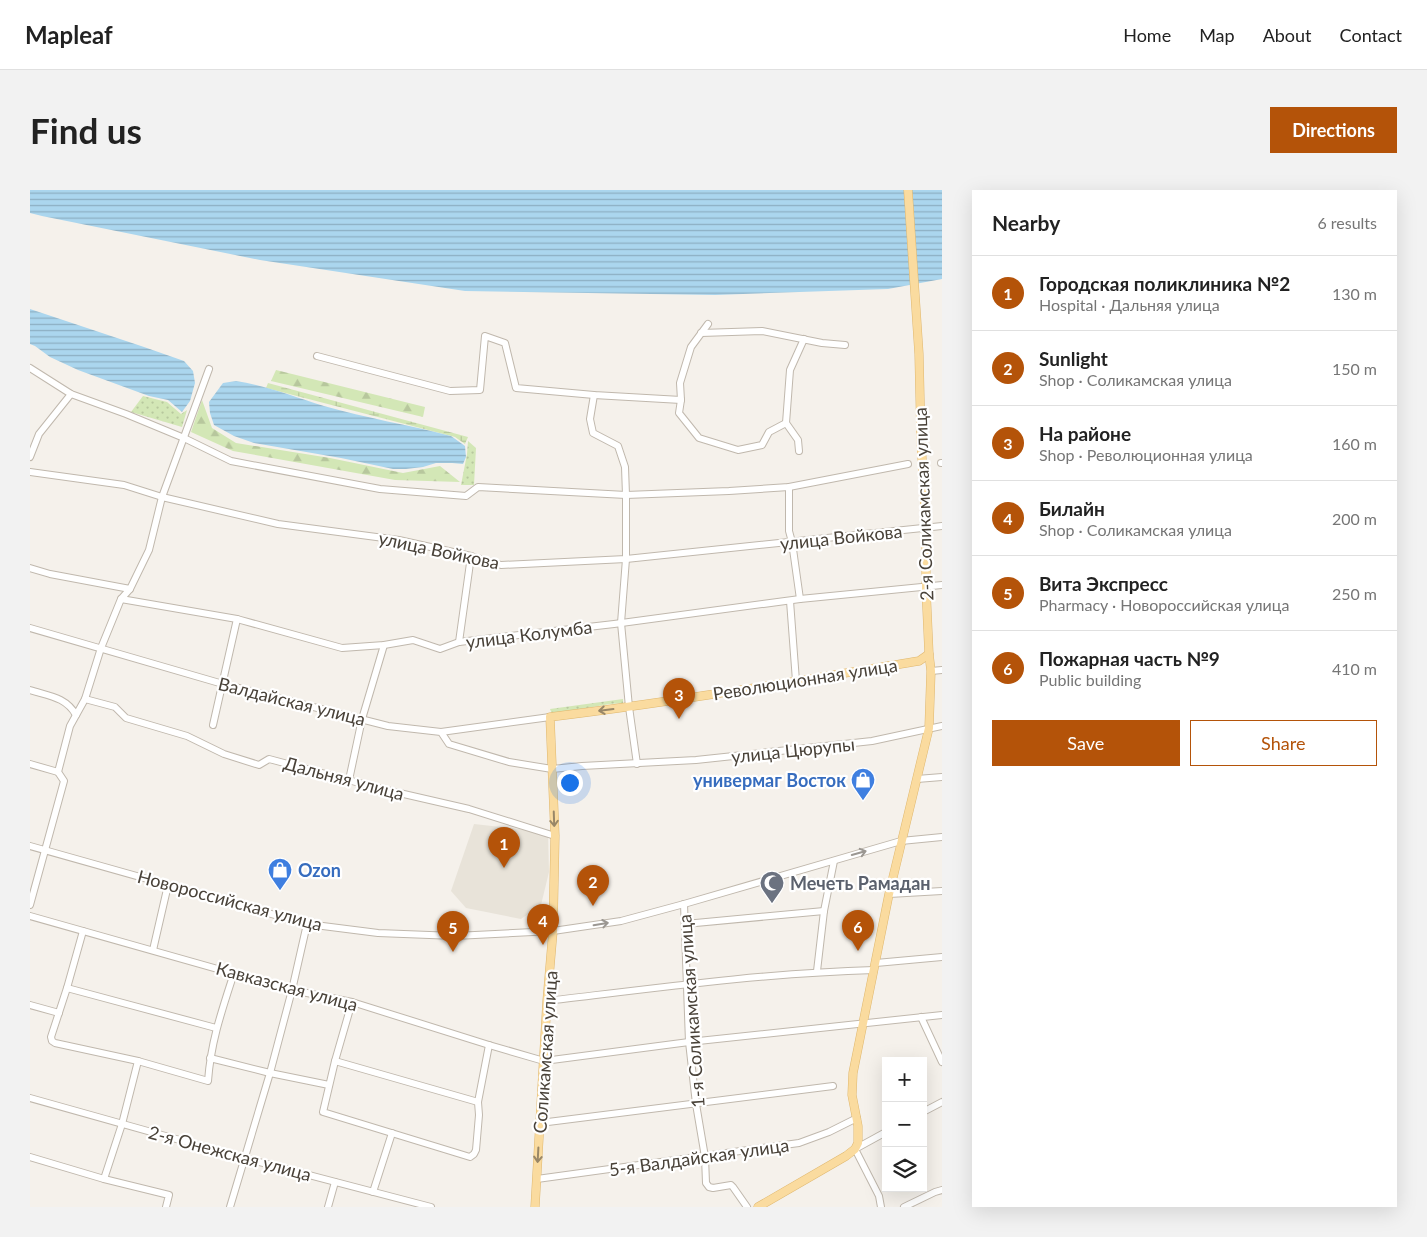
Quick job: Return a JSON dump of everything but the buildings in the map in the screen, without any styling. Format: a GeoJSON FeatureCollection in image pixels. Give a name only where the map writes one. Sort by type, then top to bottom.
{"type":"FeatureCollection","features":[{"type":"Feature","properties":{"kind":"main road","name":"2-я Соликамская улица"},"geometry":{"type":"LineString","coordinates":[[855,1149],[858,1143],[858,1126],[852,1095],[852,1073],[889,894],[929,728],[932,671],[929,654],[926,588],[926,528],[919,354],[908,190]]}},
{"type":"Feature","properties":{"kind":"main road","name":"Революционная улица"},"geometry":{"type":"LineString","coordinates":[[550,717],[629,707],[919,661],[929,654]]}},
{"type":"Feature","properties":{"kind":"main road","name":"Соликамская улица"},"geometry":{"type":"LineString","coordinates":[[535,1207],[553,931],[555,836],[550,717]]}},
{"type":"Feature","properties":{"kind":"main road"},"geometry":{"type":"LineString","coordinates":[[758,1207],[855,1149]]}},
{"type":"Feature","properties":{"kind":"street"},"geometry":{"type":"LineString","coordinates":[[708,324],[690,347],[680,383],[681,400],[679,412],[699,438],[738,450],[762,446],[769,432],[786,423]]}},
{"type":"Feature","properties":{"kind":"street"},"geometry":{"type":"LineString","coordinates":[[701,333],[762,331],[845,345]]}},
{"type":"Feature","properties":{"kind":"street"},"geometry":{"type":"LineString","coordinates":[[318,356],[450,391],[480,390],[485,336],[505,343],[516,388],[681,400]]}},
{"type":"Feature","properties":{"kind":"street"},"geometry":{"type":"LineString","coordinates":[[799,451],[798,440],[786,423],[790,370],[804,339]]}},
{"type":"Feature","properties":{"kind":"street"},"geometry":{"type":"LineString","coordinates":[[30,368],[71,394],[184,438],[231,461],[380,490],[466,496],[478,487],[626,495],[729,491],[789,487],[908,464]]}},
{"type":"Feature","properties":{"kind":"street"},"geometry":{"type":"LineString","coordinates":[[58,772],[70,726],[85,699],[101,648],[121,599],[130,589],[149,550],[162,497],[209,369]]}},
{"type":"Feature","properties":{"kind":"street"},"geometry":{"type":"LineString","coordinates":[[30,457],[39,434],[71,394]]}},
{"type":"Feature","properties":{"kind":"street"},"geometry":{"type":"LineString","coordinates":[[594,395],[590,419],[593,433],[618,446],[625,467],[626,559],[620,623],[637,764]]}},
{"type":"Feature","properties":{"kind":"street","name":"улица Войкова"},"geometry":{"type":"LineString","coordinates":[[30,472],[124,485],[162,497],[278,524],[399,540],[470,556],[500,565],[626,559],[942,526]]}},
{"type":"Feature","properties":{"kind":"street"},"geometry":{"type":"LineString","coordinates":[[789,487],[789,531],[800,599]]}},
{"type":"Feature","properties":{"kind":"street"},"geometry":{"type":"LineString","coordinates":[[459,642],[470,556]]}},
{"type":"Feature","properties":{"kind":"street"},"geometry":{"type":"LineString","coordinates":[[30,568],[50,574],[130,589]]}},
{"type":"Feature","properties":{"kind":"street","name":"улица Колумба"},"geometry":{"type":"LineString","coordinates":[[121,599],[237,619],[342,648],[384,645],[413,640],[440,649],[459,642],[800,599],[942,585]]}},
{"type":"Feature","properties":{"kind":"street"},"geometry":{"type":"LineString","coordinates":[[790,601],[796,681]]}},
{"type":"Feature","properties":{"kind":"street"},"geometry":{"type":"LineString","coordinates":[[213,725],[237,619]]}},
{"type":"Feature","properties":{"kind":"street","name":"Валдайская улица"},"geometry":{"type":"LineString","coordinates":[[30,628],[223,684],[388,726],[441,732]]}},
{"type":"Feature","properties":{"kind":"street"},"geometry":{"type":"LineString","coordinates":[[349,780],[362,718],[384,645]]}},
{"type":"Feature","properties":{"kind":"street"},"geometry":{"type":"LineString","coordinates":[[932,671],[942,670]]}},
{"type":"Feature","properties":{"kind":"street"},"geometry":{"type":"LineString","coordinates":[[30,690],[57,698],[71,706],[76,715]]}},
{"type":"Feature","properties":{"kind":"street","name":"Дальняя улица"},"geometry":{"type":"LineString","coordinates":[[85,699],[115,706],[126,718],[187,736],[224,754],[259,766],[269,759],[382,789],[470,809],[555,836]]}},
{"type":"Feature","properties":{"kind":"street","name":"Революционная улица"},"geometry":{"type":"LineString","coordinates":[[441,732],[550,717]]}},
{"type":"Feature","properties":{"kind":"street","name":"улица Цюрупы"},"geometry":{"type":"LineString","coordinates":[[552,769],[696,760],[872,741],[942,726]]}},
{"type":"Feature","properties":{"kind":"street"},"geometry":{"type":"LineString","coordinates":[[441,732],[449,744],[509,762],[552,769]]}},
{"type":"Feature","properties":{"kind":"street"},"geometry":{"type":"LineString","coordinates":[[30,764],[58,772],[64,781],[30,905]]}},
{"type":"Feature","properties":{"kind":"street"},"geometry":{"type":"LineString","coordinates":[[917,779],[942,777]]}},
{"type":"Feature","properties":{"kind":"street","name":"Новороссийская улица"},"geometry":{"type":"LineString","coordinates":[[30,846],[306,924],[378,933],[455,936],[553,931],[621,921],[901,841],[942,837]]}},
{"type":"Feature","properties":{"kind":"street"},"geometry":{"type":"LineString","coordinates":[[817,971],[824,911],[834,861]]}},
{"type":"Feature","properties":{"kind":"street"},"geometry":{"type":"LineString","coordinates":[[153,950],[168,885]]}},
{"type":"Feature","properties":{"kind":"street"},"geometry":{"type":"LineString","coordinates":[[889,894],[942,891]]}},
{"type":"Feature","properties":{"kind":"street","name":"1-я Соликамская улица"},"geometry":{"type":"LineString","coordinates":[[684,904],[689,1042],[696,1104],[705,1156],[706,1182],[709,1187],[713,1188],[733,1186],[747,1207]]}},
{"type":"Feature","properties":{"kind":"street"},"geometry":{"type":"LineString","coordinates":[[685,924],[824,911]]}},
{"type":"Feature","properties":{"kind":"street","name":"Кавказская улица"},"geometry":{"type":"LineString","coordinates":[[30,916],[292,990],[352,1002],[544,1061]]}},
{"type":"Feature","properties":{"kind":"street"},"geometry":{"type":"LineString","coordinates":[[230,1207],[270,1073],[292,990],[306,924]]}},
{"type":"Feature","properties":{"kind":"street"},"geometry":{"type":"LineString","coordinates":[[83,930],[51,1037],[55,1043],[138,1061],[208,1081],[216,1028],[234,973]]}},
{"type":"Feature","properties":{"kind":"street"},"geometry":{"type":"LineString","coordinates":[[547,1001],[687,984],[875,966],[942,957]]}},
{"type":"Feature","properties":{"kind":"street"},"geometry":{"type":"LineString","coordinates":[[66,988],[216,1028]]}},
{"type":"Feature","properties":{"kind":"street"},"geometry":{"type":"LineString","coordinates":[[352,1002],[335,1060],[323,1112],[470,1157],[476,1150],[479,1116],[478,1102],[489,1045]]}},
{"type":"Feature","properties":{"kind":"street"},"geometry":{"type":"LineString","coordinates":[[30,1005],[59,1013]]}},
{"type":"Feature","properties":{"kind":"street"},"geometry":{"type":"LineString","coordinates":[[544,1061],[689,1042],[942,1015]]}},
{"type":"Feature","properties":{"kind":"street"},"geometry":{"type":"LineString","coordinates":[[921,1017],[942,1062]]}},
{"type":"Feature","properties":{"kind":"street"},"geometry":{"type":"LineString","coordinates":[[210,1058],[329,1085]]}},
{"type":"Feature","properties":{"kind":"street"},"geometry":{"type":"LineString","coordinates":[[335,1060],[478,1102]]}},
{"type":"Feature","properties":{"kind":"street"},"geometry":{"type":"LineString","coordinates":[[104,1179],[122,1124],[138,1061]]}},
{"type":"Feature","properties":{"kind":"street"},"geometry":{"type":"LineString","coordinates":[[540,1123],[833,1086]]}},
{"type":"Feature","properties":{"kind":"street","name":"2-я Онежская улица"},"geometry":{"type":"LineString","coordinates":[[30,1098],[373,1192],[412,1205],[431,1207]]}},
{"type":"Feature","properties":{"kind":"street"},"geometry":{"type":"LineString","coordinates":[[927,1110],[942,1102]]}},
{"type":"Feature","properties":{"kind":"street","name":"5-я Валдайская улица"},"geometry":{"type":"LineString","coordinates":[[537,1179],[806,1141],[857,1118]]}},
{"type":"Feature","properties":{"kind":"street"},"geometry":{"type":"LineString","coordinates":[[373,1192],[392,1133]]}},
{"type":"Feature","properties":{"kind":"street"},"geometry":{"type":"LineString","coordinates":[[882,1134],[855,1149],[879,1196],[882,1207]]}},
{"type":"Feature","properties":{"kind":"street"},"geometry":{"type":"LineString","coordinates":[[30,1157],[104,1179],[169,1195],[166,1207]]}},
{"type":"Feature","properties":{"kind":"street"},"geometry":{"type":"LineString","coordinates":[[328,1207],[335,1182]]}},
{"type":"Feature","properties":{"kind":"street"},"geometry":{"type":"LineString","coordinates":[[904,1207],[942,1190]]}},
{"type":"Feature","properties":{"kind":"shaded area"},"geometry":{"type":"Polygon","coordinates":[[[474,824],[548,832],[549,872],[541,905],[521,919],[466,908],[451,891],[474,824]]]}},
{"type":"Feature","properties":{"kind":"green space"},"geometry":{"type":"Polygon","coordinates":[[[276,370],[425,407],[423,417],[271,381],[276,370]]]}},
{"type":"Feature","properties":{"kind":"green space"},"geometry":{"type":"Polygon","coordinates":[[[268,383],[468,437],[465,444],[455,437],[266,388],[268,383]]]}},
{"type":"Feature","properties":{"kind":"green space"},"geometry":{"type":"Polygon","coordinates":[[[143,396],[167,402],[181,414],[187,410],[182,427],[131,412],[143,396]]]}},
{"type":"Feature","properties":{"kind":"green space"},"geometry":{"type":"Polygon","coordinates":[[[202,400],[212,428],[236,443],[330,458],[403,473],[440,466],[460,482],[395,480],[233,451],[191,432],[202,400]]]}},
{"type":"Feature","properties":{"kind":"green space"},"geometry":{"type":"Polygon","coordinates":[[[468,441],[476,448],[474,485],[461,485],[467,454],[468,441]]]}},
{"type":"Feature","properties":{"kind":"green space"},"geometry":{"type":"Polygon","coordinates":[[[623,699],[623,703],[552,714],[550,709],[623,699]]]}},
{"type":"Feature","properties":{"kind":"water"},"geometry":{"type":"Polygon","coordinates":[[[30,190],[942,190],[942,279],[888,289],[715,295],[465,291],[260,260],[42,216],[30,213],[30,190]]]}},
{"type":"Feature","properties":{"kind":"water"},"geometry":{"type":"Polygon","coordinates":[[[30,309],[184,361],[193,371],[195,383],[190,401],[182,412],[168,400],[149,396],[78,370],[50,357],[30,344],[30,309]]]}},
{"type":"Feature","properties":{"kind":"water"},"geometry":{"type":"Polygon","coordinates":[[[236,381],[270,389],[324,406],[451,436],[465,446],[466,457],[463,464],[436,463],[423,467],[393,469],[254,443],[234,436],[214,425],[210,413],[209,402],[223,383],[236,381]]]}},
{"type":"Feature","properties":{"kind":"place","name":"На районе"},"geometry":{"type":"Point","coordinates":[679,719]}},
{"type":"Feature","properties":{"kind":"place","name":"универмаг Восток"},"geometry":{"type":"Point","coordinates":[863,801]}},
{"type":"Feature","properties":{"kind":"place","name":"Городская поликлиника №2"},"geometry":{"type":"Point","coordinates":[504,868]}},
{"type":"Feature","properties":{"kind":"place","name":"Ozon"},"geometry":{"type":"Point","coordinates":[280,891]}},
{"type":"Feature","properties":{"kind":"place","name":"Мечеть Рамадан"},"geometry":{"type":"Point","coordinates":[772,904]}},
{"type":"Feature","properties":{"kind":"place","name":"Sunlight"},"geometry":{"type":"Point","coordinates":[593,906]}},
{"type":"Feature","properties":{"kind":"place","name":"Билайн"},"geometry":{"type":"Point","coordinates":[543,945]}},
{"type":"Feature","properties":{"kind":"place","name":"Пожарная часть №9"},"geometry":{"type":"Point","coordinates":[858,951]}},
{"type":"Feature","properties":{"kind":"place","name":"Вита Экспресс"},"geometry":{"type":"Point","coordinates":[453,952]}}]}
